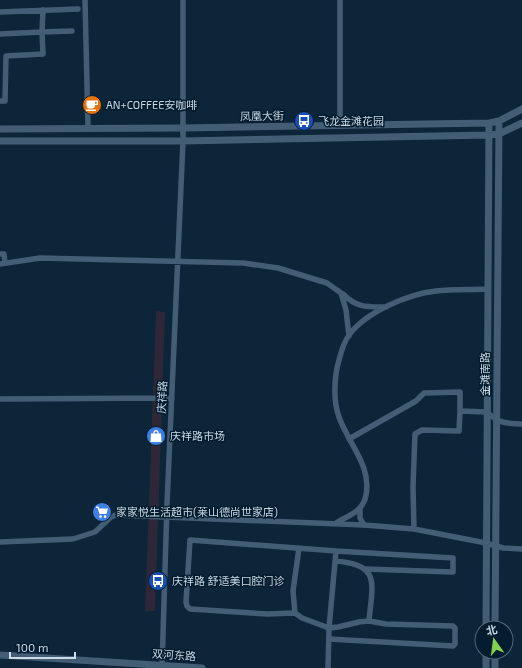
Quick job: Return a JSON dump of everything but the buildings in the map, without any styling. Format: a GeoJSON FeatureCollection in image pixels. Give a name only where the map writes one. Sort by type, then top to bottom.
{"type":"FeatureCollection","features":[{"type":"Feature","properties":{"kind":"street"},"geometry":{"type":"LineString","coordinates":[[85,0],[88,128]]}},
{"type":"Feature","properties":{"kind":"street","name":"庆祥路"},"geometry":{"type":"LineString","coordinates":[[162,667],[183,141],[183,0]]}},
{"type":"Feature","properties":{"kind":"street"},"geometry":{"type":"LineString","coordinates":[[340,0],[340,126]]}},
{"type":"Feature","properties":{"kind":"street"},"geometry":{"type":"LineString","coordinates":[[0,12],[78,9]]}},
{"type":"Feature","properties":{"kind":"street"},"geometry":{"type":"LineString","coordinates":[[0,101],[6,101],[3,82],[3,56],[43,54],[43,10]]}},
{"type":"Feature","properties":{"kind":"street"},"geometry":{"type":"LineString","coordinates":[[0,34],[72,31]]}},
{"type":"Feature","properties":{"kind":"street","name":"凤凰大街"},"geometry":{"type":"LineString","coordinates":[[0,129],[183,128],[489,123],[499,121],[522,110]]}},
{"type":"Feature","properties":{"kind":"street","name":"金滩南路"},"geometry":{"type":"LineString","coordinates":[[495,620],[499,121]]}},
{"type":"Feature","properties":{"kind":"street","name":"金滩南路"},"geometry":{"type":"LineString","coordinates":[[486,620],[489,123]]}},
{"type":"Feature","properties":{"kind":"street"},"geometry":{"type":"LineString","coordinates":[[0,141],[183,141],[489,135],[499,134],[522,123]]}},
{"type":"Feature","properties":{"kind":"street"},"geometry":{"type":"LineString","coordinates":[[454,124],[440,127],[440,132],[444,135],[455,136]]}},
{"type":"Feature","properties":{"kind":"street"},"geometry":{"type":"LineString","coordinates":[[260,127],[248,129],[245,135],[247,138],[260,140]]}},
{"type":"Feature","properties":{"kind":"street"},"geometry":{"type":"LineString","coordinates":[[105,141],[119,139],[125,135],[121,130],[108,128]]}},
{"type":"Feature","properties":{"kind":"street"},"geometry":{"type":"LineString","coordinates":[[488,197],[498,197]]}},
{"type":"Feature","properties":{"kind":"street"},"geometry":{"type":"LineString","coordinates":[[0,254],[4,254],[2,263],[40,258],[243,263],[278,268],[327,283],[352,302],[367,307],[386,307]]}},
{"type":"Feature","properties":{"kind":"street"},"geometry":{"type":"LineString","coordinates":[[364,525],[360,518],[360,509],[366,496],[366,473],[355,448],[349,440],[339,416],[336,395],[337,365],[349,336],[366,319],[386,307],[410,297],[435,291],[488,289]]}},
{"type":"Feature","properties":{"kind":"street"},"geometry":{"type":"LineString","coordinates":[[342,293],[346,310],[349,336]]}},
{"type":"Feature","properties":{"kind":"street"},"geometry":{"type":"LineString","coordinates":[[349,440],[416,402],[424,393],[460,392],[459,431],[422,430],[417,432],[414,436],[414,529]]}},
{"type":"Feature","properties":{"kind":"street"},"geometry":{"type":"LineString","coordinates":[[0,399],[172,398]]}},
{"type":"Feature","properties":{"kind":"street"},"geometry":{"type":"LineString","coordinates":[[460,411],[487,412],[496,421],[521,424]]}},
{"type":"Feature","properties":{"kind":"street"},"geometry":{"type":"LineString","coordinates":[[336,523],[360,509]]}},
{"type":"Feature","properties":{"kind":"street"},"geometry":{"type":"LineString","coordinates":[[0,542],[73,539],[95,532],[111,517],[116,515],[336,523],[414,529],[486,542],[503,548],[522,548]]}},
{"type":"Feature","properties":{"kind":"street"},"geometry":{"type":"LineString","coordinates":[[329,638],[452,646],[455,644],[455,628],[453,626],[386,624],[369,621],[359,622],[338,628],[329,628],[302,618],[295,613],[267,614],[190,609],[186,602],[186,589],[190,540],[453,558],[453,572],[365,569]]}},
{"type":"Feature","properties":{"kind":"street"},"geometry":{"type":"LineString","coordinates":[[295,613],[293,591],[299,548]]}},
{"type":"Feature","properties":{"kind":"street"},"geometry":{"type":"LineString","coordinates":[[328,668],[329,628],[336,551]]}},
{"type":"Feature","properties":{"kind":"street"},"geometry":{"type":"LineString","coordinates":[[335,561],[355,564],[365,569],[370,574],[372,580],[369,621]]}},
{"type":"Feature","properties":{"kind":"street","name":"双河东路"},"geometry":{"type":"LineString","coordinates":[[0,655],[162,667],[202,668]]}},
{"type":"Feature","properties":{"kind":"shaded area","name":"庆祥路市场"},"geometry":{"type":"Polygon","coordinates":[[[156,311],[165,312],[155,611],[145,611],[156,311]]]}},
{"type":"Feature","properties":{"kind":"place","name":"AN+COFFEE安咖啡"},"geometry":{"type":"Point","coordinates":[92,105]}},
{"type":"Feature","properties":{"kind":"place","name":"飞龙金滩花园"},"geometry":{"type":"Point","coordinates":[304,121]}},
{"type":"Feature","properties":{"kind":"place","name":"庆祥路市场"},"geometry":{"type":"Point","coordinates":[156,436]}},
{"type":"Feature","properties":{"kind":"place","name":"家家悦生活超市(莱山德尚世家店)"},"geometry":{"type":"Point","coordinates":[102,512]}},
{"type":"Feature","properties":{"kind":"place","name":"庆祥路 舒适美口腔门诊"},"geometry":{"type":"Point","coordinates":[158,581]}}]}
